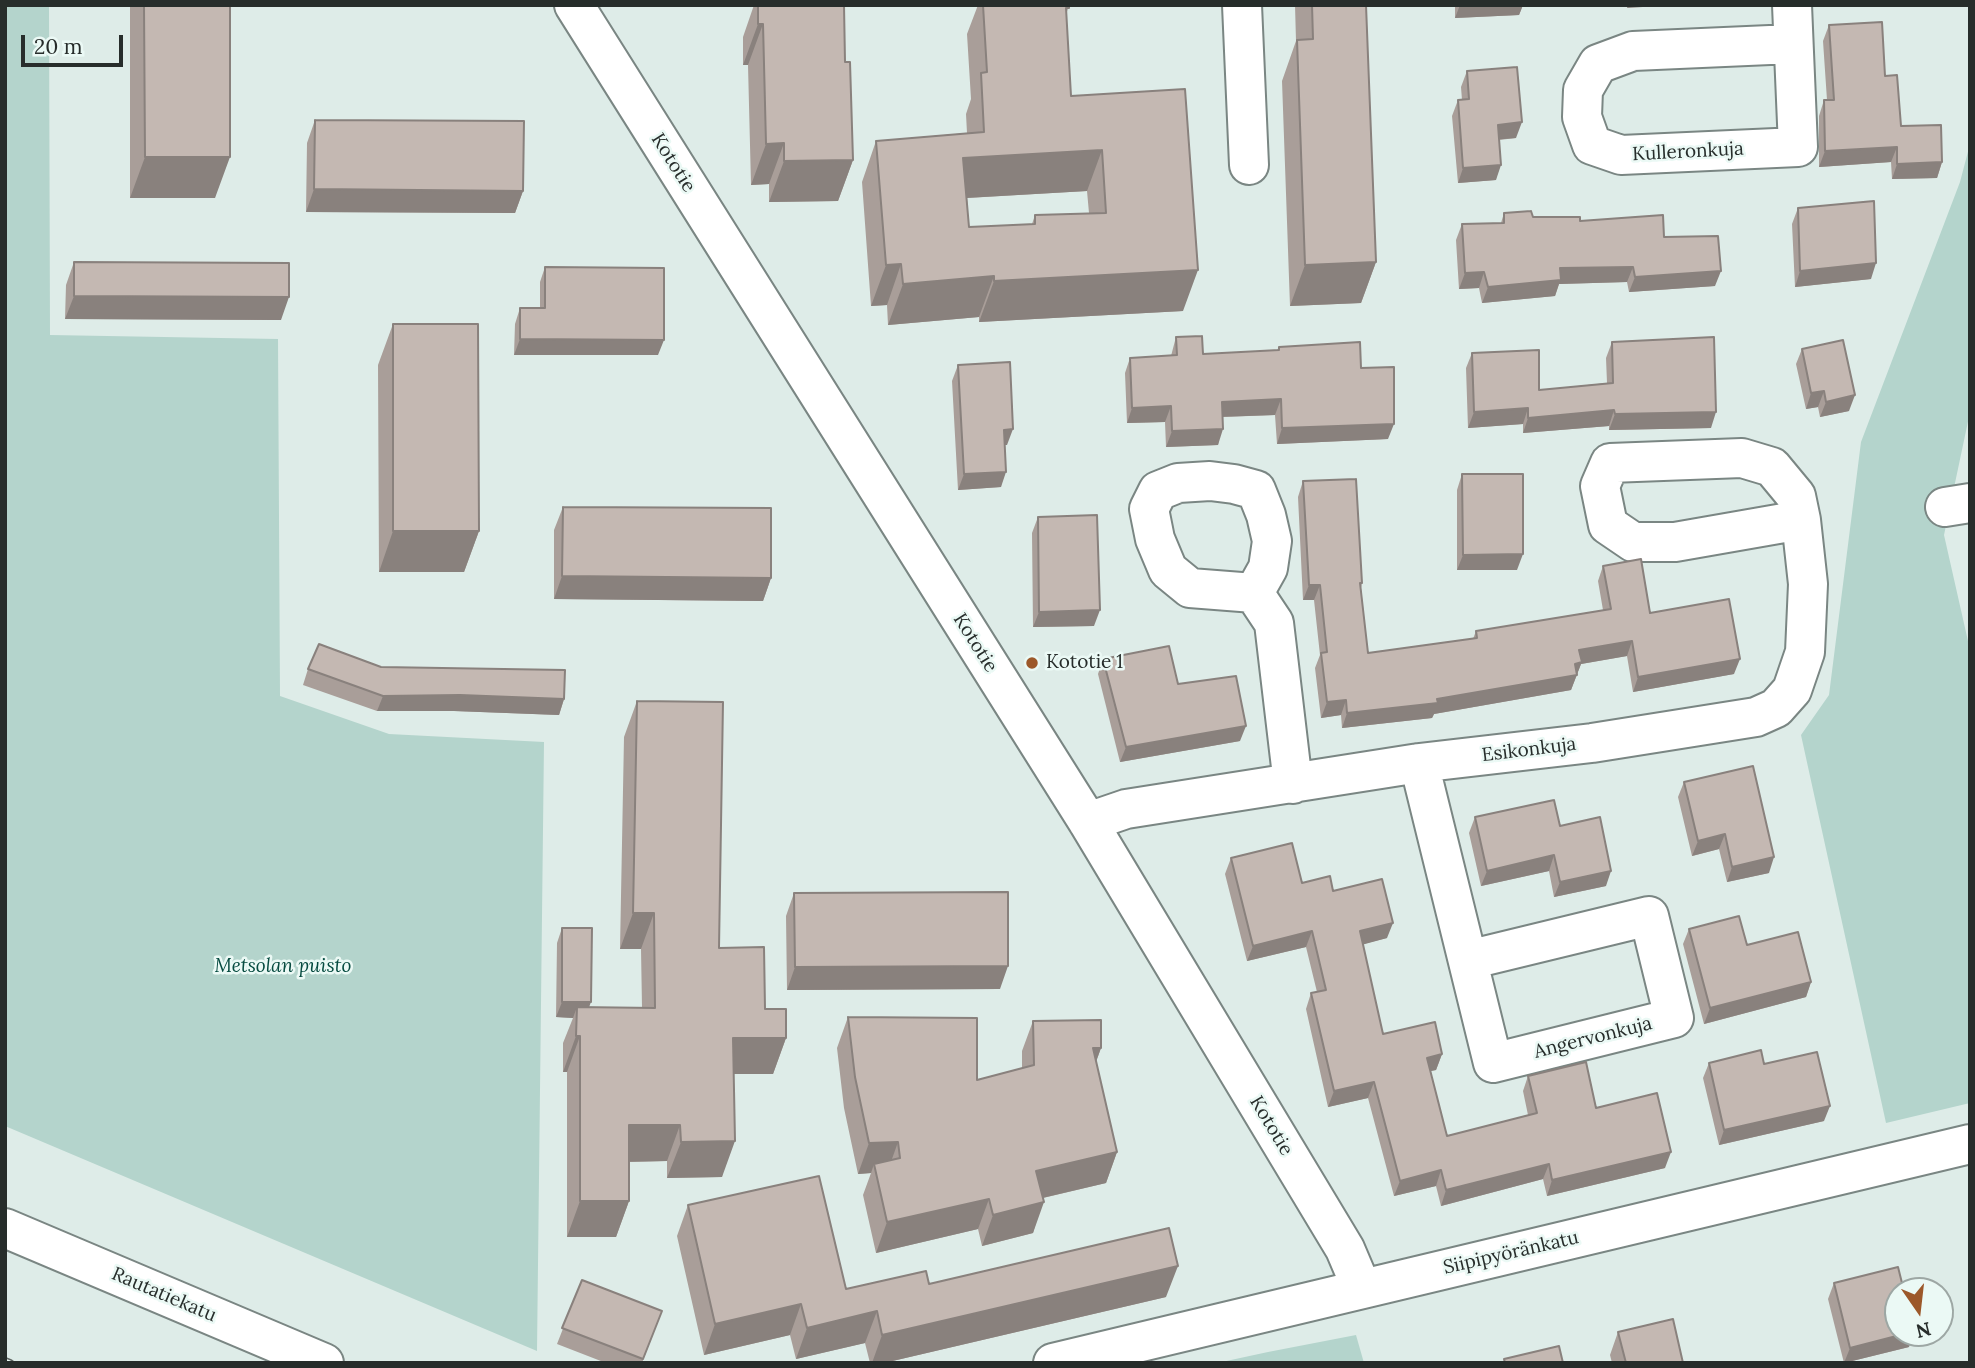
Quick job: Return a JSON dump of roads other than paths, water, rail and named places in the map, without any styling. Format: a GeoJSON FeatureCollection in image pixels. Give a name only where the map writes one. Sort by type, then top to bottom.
{"type":"FeatureCollection","features":[{"type":"Feature","properties":{"kind":"street","name":"Kototie"},"geometry":{"type":"LineString","coordinates":[[574,5],[1088,822],[1345,1250],[1362,1289]]}},
{"type":"Feature","properties":{"kind":"street"},"geometry":{"type":"LineString","coordinates":[[1242,5],[1249,165]]}},
{"type":"Feature","properties":{"kind":"street","name":"Kulleronkuja"},"geometry":{"type":"LineString","coordinates":[[1791,5],[1793,44],[1798,147],[1621,155],[1592,145],[1582,117],[1583,90],[1598,64],[1633,51],[1793,44]]}},
{"type":"Feature","properties":{"kind":"street","name":"Esikonkuja"},"geometry":{"type":"LineString","coordinates":[[1088,822],[1126,809],[1419,763],[1592,743],[1756,717],[1776,708],[1792,690],[1805,652],[1808,584],[1801,520],[1796,496],[1772,467],[1742,458],[1610,463],[1600,486],[1608,525],[1633,542],[1675,542],[1801,520]]}},
{"type":"Feature","properties":{"kind":"street"},"geometry":{"type":"LineString","coordinates":[[1254,593],[1274,623],[1293,784]]}},
{"type":"Feature","properties":{"kind":"street","name":"Angervonkuja"},"geometry":{"type":"LineString","coordinates":[[1419,763],[1493,1063],[1674,1018],[1649,916],[1468,960]]}},
{"type":"Feature","properties":{"kind":"street","name":"Siipipyöränkatu"},"geometry":{"type":"LineString","coordinates":[[1053,1363],[1970,1144]]}},
{"type":"Feature","properties":{"kind":"street","name":"Rautatiekatu"},"geometry":{"type":"LineString","coordinates":[[5,1228],[324,1363]]}},
{"type":"Feature","properties":{"kind":"railway"},"geometry":{"type":"LineString","coordinates":[[5,1361],[10,1363]]}},
{"type":"Feature","properties":{"kind":"place","name":"Kototie 1"},"geometry":{"type":"Point","coordinates":[1032,663]}},
{"type":"Feature","properties":{"kind":"park label","name":"Metsolan puisto"},"geometry":{"type":"Point","coordinates":[283,967]}}]}
